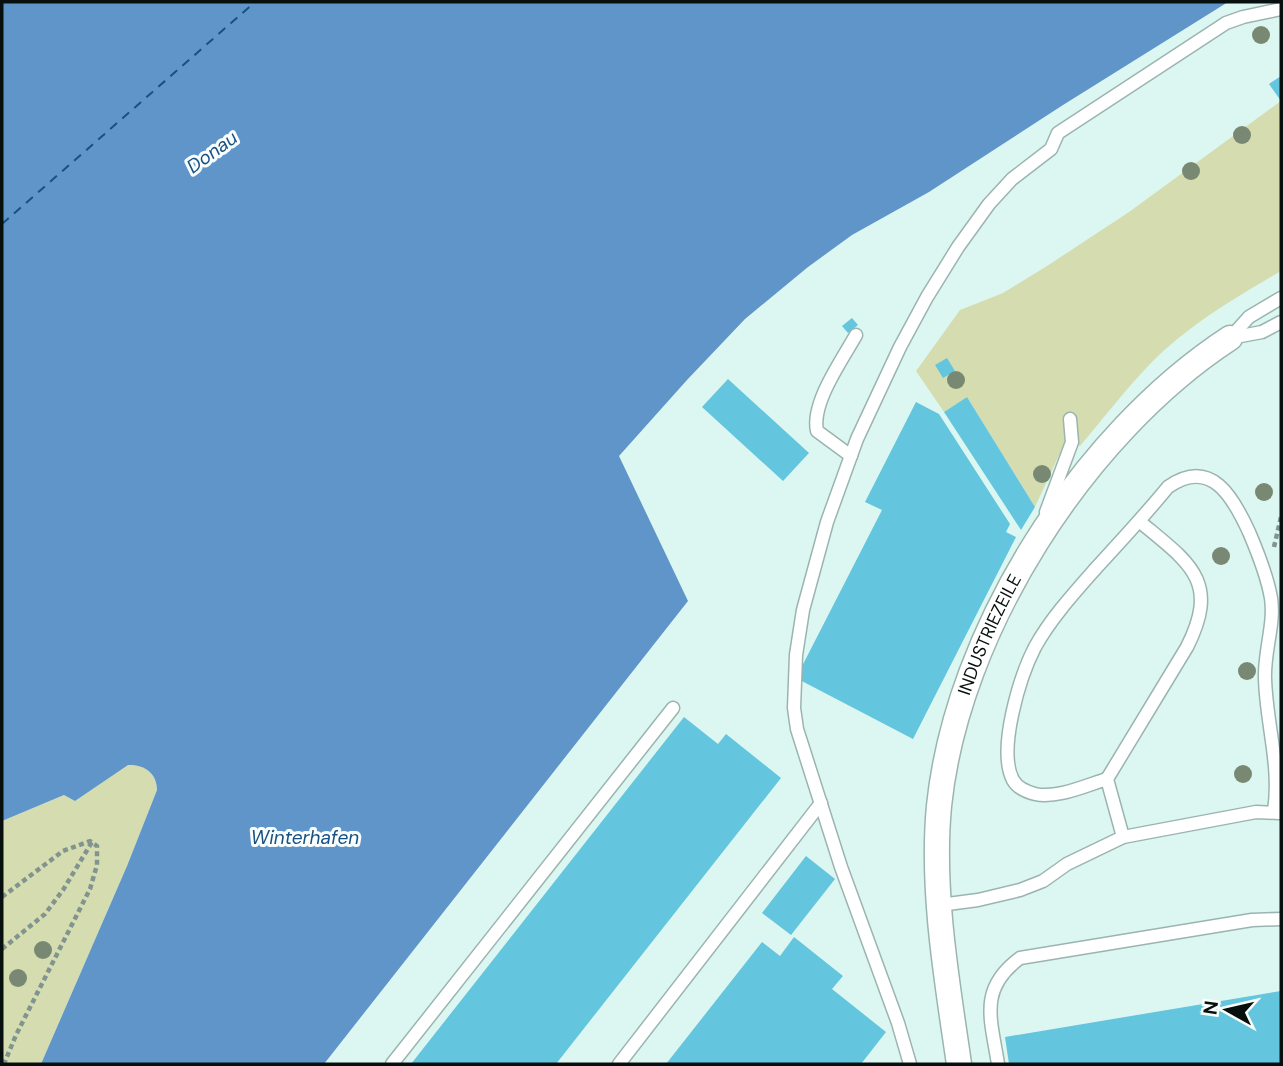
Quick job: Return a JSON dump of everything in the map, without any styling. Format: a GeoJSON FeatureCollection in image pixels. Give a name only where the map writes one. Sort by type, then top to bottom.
{"type":"FeatureCollection","features":[{"type":"Feature","properties":{"kind":"street","name":"INDUSTRIEZEILE"},"geometry":{"type":"LineString","coordinates":[[959,1064],[946,976],[940,905],[939,809],[949,740],[966,684],[1005,598],[1032,548],[1094,463],[1128,425],[1182,374],[1230,338]]}},
{"type":"Feature","properties":{"kind":"lane"},"geometry":{"type":"LineString","coordinates":[[910,1064],[797,729],[794,708],[796,655],[814,566],[827,522],[851,456],[900,347],[958,247],[1000,189],[1051,149],[1058,133],[1226,23],[1281,9]]}},
{"type":"Feature","properties":{"kind":"lane"},"geometry":{"type":"LineString","coordinates":[[1230,338],[1249,317],[1281,298]]}},
{"type":"Feature","properties":{"kind":"lane","name":"INDUSTRIEZEILE"},"geometry":{"type":"LineString","coordinates":[[1230,338],[1262,332],[1281,322]]}},
{"type":"Feature","properties":{"kind":"lane"},"geometry":{"type":"LineString","coordinates":[[851,456],[817,431],[815,421],[818,407],[856,335]]}},
{"type":"Feature","properties":{"kind":"lane"},"geometry":{"type":"LineString","coordinates":[[1032,548],[1072,442],[1070,419]]}},
{"type":"Feature","properties":{"kind":"lane"},"geometry":{"type":"LineString","coordinates":[[940,905],[1020,890],[1043,881],[1067,864],[1123,836],[1256,812],[1278,812],[1277,778],[1265,679],[1271,599],[1260,556],[1235,502],[1208,478],[1186,478],[1168,487],[1068,600],[1035,646],[1013,713],[1008,750],[1014,781],[1022,790],[1038,795],[1059,793],[1107,779],[1197,627],[1202,608],[1202,591],[1195,574],[1177,553],[1139,521]]}},
{"type":"Feature","properties":{"kind":"lane"},"geometry":{"type":"LineString","coordinates":[[391,1064],[673,708]]}},
{"type":"Feature","properties":{"kind":"lane"},"geometry":{"type":"LineString","coordinates":[[1107,779],[1123,836]]}},
{"type":"Feature","properties":{"kind":"lane"},"geometry":{"type":"LineString","coordinates":[[619,1064],[821,803]]}},
{"type":"Feature","properties":{"kind":"lane"},"geometry":{"type":"LineString","coordinates":[[998,1064],[990,1014],[993,989],[1004,970],[1020,958],[1252,920],[1281,919]]}},
{"type":"Feature","properties":{"kind":"path"},"geometry":{"type":"LineString","coordinates":[[2,897],[63,851],[78,844],[92,842],[97,846],[98,855],[90,889],[4,1064]]}},
{"type":"Feature","properties":{"kind":"path"},"geometry":{"type":"LineString","coordinates":[[2,949],[45,914],[92,842]]}},
{"type":"Feature","properties":{"kind":"green space"},"geometry":{"type":"Polygon","coordinates":[[[1281,101],[1281,271],[1212,313],[1164,350],[1080,446],[1066,440],[1035,507],[967,397],[944,412],[916,371],[960,310],[1003,293],[1047,266],[1129,212],[1281,101]]]}},
{"type":"Feature","properties":{"kind":"green space"},"geometry":{"type":"Polygon","coordinates":[[[136,764],[151,773],[157,790],[41,1064],[2,1064],[2,821],[64,795],[75,801],[127,765],[136,764]]]}},
{"type":"Feature","properties":{"kind":"water"},"geometry":{"type":"Polygon","coordinates":[[[2,2],[1228,2],[929,192],[852,235],[808,267],[745,319],[619,456],[688,601],[324,1064],[41,1064],[157,790],[152,774],[139,766],[128,765],[75,801],[64,795],[2,821],[2,2]]]}},
{"type":"Feature","properties":{"kind":"building"},"geometry":{"type":"Polygon","coordinates":[[[1281,76],[1281,101],[1269,84],[1281,76]]]}},
{"type":"Feature","properties":{"kind":"building"},"geometry":{"type":"Polygon","coordinates":[[[852,318],[858,325],[848,333],[842,326],[852,318]]]}},
{"type":"Feature","properties":{"kind":"building"},"geometry":{"type":"Polygon","coordinates":[[[947,358],[955,371],[943,378],[935,365],[947,358]]]}},
{"type":"Feature","properties":{"kind":"building"},"geometry":{"type":"Polygon","coordinates":[[[728,379],[809,453],[783,481],[702,407],[728,379]]]}},
{"type":"Feature","properties":{"kind":"building"},"geometry":{"type":"Polygon","coordinates":[[[967,397],[1035,507],[1021,530],[944,412],[967,397]]]}},
{"type":"Feature","properties":{"kind":"building"},"geometry":{"type":"Polygon","coordinates":[[[916,402],[939,414],[1010,524],[1006,532],[1016,537],[913,739],[796,678],[882,510],[865,502],[916,402]]]}},
{"type":"Feature","properties":{"kind":"building"},"geometry":{"type":"Polygon","coordinates":[[[684,717],[718,744],[726,734],[781,778],[556,1064],[411,1064],[684,717]]]}},
{"type":"Feature","properties":{"kind":"building"},"geometry":{"type":"Polygon","coordinates":[[[806,856],[835,879],[791,935],[762,913],[806,856]]]}},
{"type":"Feature","properties":{"kind":"building"},"geometry":{"type":"Polygon","coordinates":[[[794,937],[843,976],[832,989],[886,1032],[861,1064],[666,1064],[762,942],[780,956],[794,937]]]}},
{"type":"Feature","properties":{"kind":"building"},"geometry":{"type":"Polygon","coordinates":[[[1281,991],[1281,1064],[1009,1064],[1005,1037],[1281,991]]]}},
{"type":"Feature","properties":{"kind":"ferry route"},"geometry":{"type":"LineString","coordinates":[[2,224],[255,2]]}},
{"type":"Feature","properties":{"kind":"water label","name":"Donau"},"geometry":{"type":"Point","coordinates":[212,152]}},
{"type":"Feature","properties":{"kind":"water label","name":"Winterhafen"},"geometry":{"type":"Point","coordinates":[305,837]}}]}
